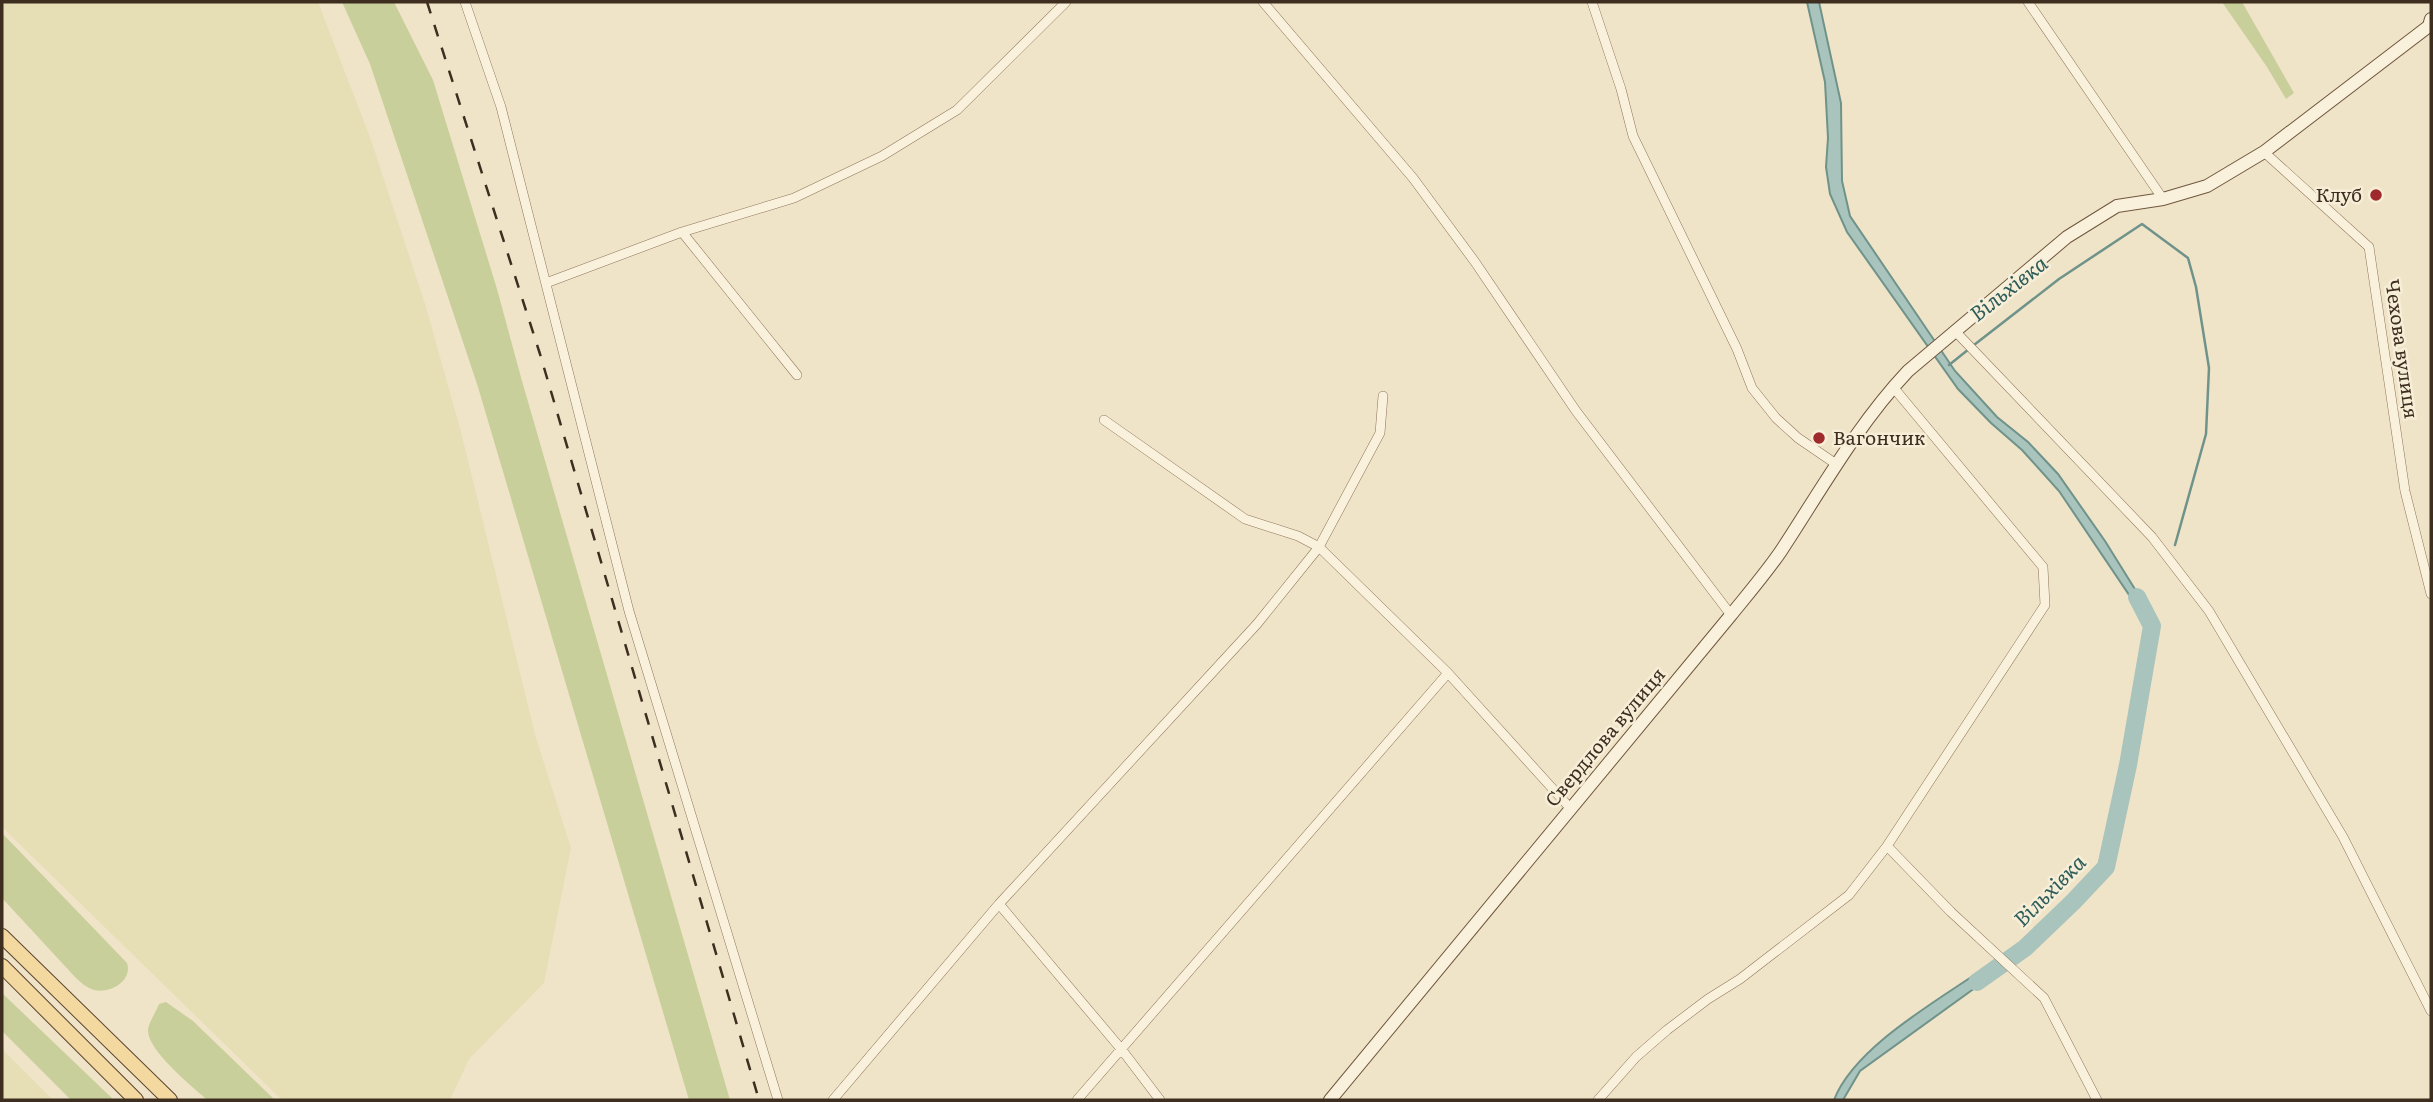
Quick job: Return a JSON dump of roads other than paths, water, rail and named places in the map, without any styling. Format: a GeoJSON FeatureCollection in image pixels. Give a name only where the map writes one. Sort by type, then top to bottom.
{"type":"FeatureCollection","features":[{"type":"Feature","properties":{"kind":"main road"},"geometry":{"type":"LineString","coordinates":[[2,936],[170,1100]]}},
{"type":"Feature","properties":{"kind":"main road"},"geometry":{"type":"LineString","coordinates":[[2,966],[136,1100]]}},
{"type":"Feature","properties":{"kind":"street"},"geometry":{"type":"LineString","coordinates":[[465,2],[501,107],[629,611],[778,1100]]}},
{"type":"Feature","properties":{"kind":"street"},"geometry":{"type":"LineString","coordinates":[[546,283],[682,232],[794,198],[882,156],[957,110],[1066,2]]}},
{"type":"Feature","properties":{"kind":"street"},"geometry":{"type":"LineString","coordinates":[[1263,2],[1413,178],[1475,262],[1576,411],[1731,615]]}},
{"type":"Feature","properties":{"kind":"street"},"geometry":{"type":"LineString","coordinates":[[1592,2],[1621,89],[1633,136],[1737,349],[1752,388],[1776,418],[1798,438],[1836,464]]}},
{"type":"Feature","properties":{"kind":"street"},"geometry":{"type":"LineString","coordinates":[[2028,2],[2163,199]]}},
{"type":"Feature","properties":{"kind":"street","name":"Свердлова вулиця"},"geometry":{"type":"LineString","coordinates":[[1330,1100],[1731,615],[1779,554],[1836,464],[1908,371],[2067,237],[2117,206],[2163,199],[2207,186],[2264,152],[2430,25]]}},
{"type":"Feature","properties":{"kind":"street","name":"Чехова вулиця"},"geometry":{"type":"LineString","coordinates":[[2264,152],[2369,247],[2405,491],[2431,594]]}},
{"type":"Feature","properties":{"kind":"street"},"geometry":{"type":"LineString","coordinates":[[682,232],[797,375]]}},
{"type":"Feature","properties":{"kind":"street"},"geometry":{"type":"LineString","coordinates":[[1951,336],[2152,537],[2208,611],[2343,837],[2431,1011]]}},
{"type":"Feature","properties":{"kind":"street"},"geometry":{"type":"LineString","coordinates":[[1598,1100],[1636,1058],[1667,1030],[1740,979],[1849,895],[1887,846],[2045,605],[2043,567],[1893,387]]}},
{"type":"Feature","properties":{"kind":"street"},"geometry":{"type":"LineString","coordinates":[[833,1100],[999,904],[1257,624],[1318,547],[1380,433],[1382,396]]}},
{"type":"Feature","properties":{"kind":"street"},"geometry":{"type":"LineString","coordinates":[[1104,420],[1245,519],[1298,536],[1318,547],[1448,673],[1571,809]]}},
{"type":"Feature","properties":{"kind":"street"},"geometry":{"type":"LineString","coordinates":[[1077,1100],[1448,673]]}},
{"type":"Feature","properties":{"kind":"street"},"geometry":{"type":"LineString","coordinates":[[1887,846],[1978,938],[2044,998],[2097,1100]]}},
{"type":"Feature","properties":{"kind":"street"},"geometry":{"type":"LineString","coordinates":[[999,904],[1122,1050],[1160,1100]]}},
{"type":"Feature","properties":{"kind":"water"},"geometry":{"type":"Polygon","coordinates":[[[1807,2],[1819,2],[1841,103],[1842,181],[1850,216],[1955,371],[1997,417],[2028,442],[2058,474],[2105,541],[2151,615],[2144,617],[2059,491],[2022,450],[1958,389],[1847,232],[1830,194],[1826,167],[1828,138],[1825,82],[1807,2]]]}},
{"type":"Feature","properties":{"kind":"water"},"geometry":{"type":"Polygon","coordinates":[[[1992,963],[1997,972],[1860,1071],[1843,1100],[1834,1100],[1845,1080],[1881,1041],[1992,963]]]}},
{"type":"Feature","properties":{"kind":"waterway","name":"Вільхівка"},"geometry":{"type":"LineString","coordinates":[[1974,345],[2059,279],[2142,224],[2188,258],[2196,287],[2209,368],[2206,434],[2175,545]]}},
{"type":"Feature","properties":{"kind":"waterway","name":"Вільхівка"},"geometry":{"type":"LineString","coordinates":[[1949,365],[1969,349]]}},
{"type":"Feature","properties":{"kind":"waterway","name":"Вільхівка"},"geometry":{"type":"LineString","coordinates":[[1977,982],[2025,948],[2106,867],[2128,765],[2152,626],[2137,597]]}},
{"type":"Feature","properties":{"kind":"railway"},"geometry":{"type":"LineString","coordinates":[[427,2],[540,354],[759,1100]]}},
{"type":"Feature","properties":{"kind":"place","name":"Клуб"},"geometry":{"type":"Point","coordinates":[2376,195]}},
{"type":"Feature","properties":{"kind":"place","name":"Вагончик"},"geometry":{"type":"Point","coordinates":[1819,438]}}]}
